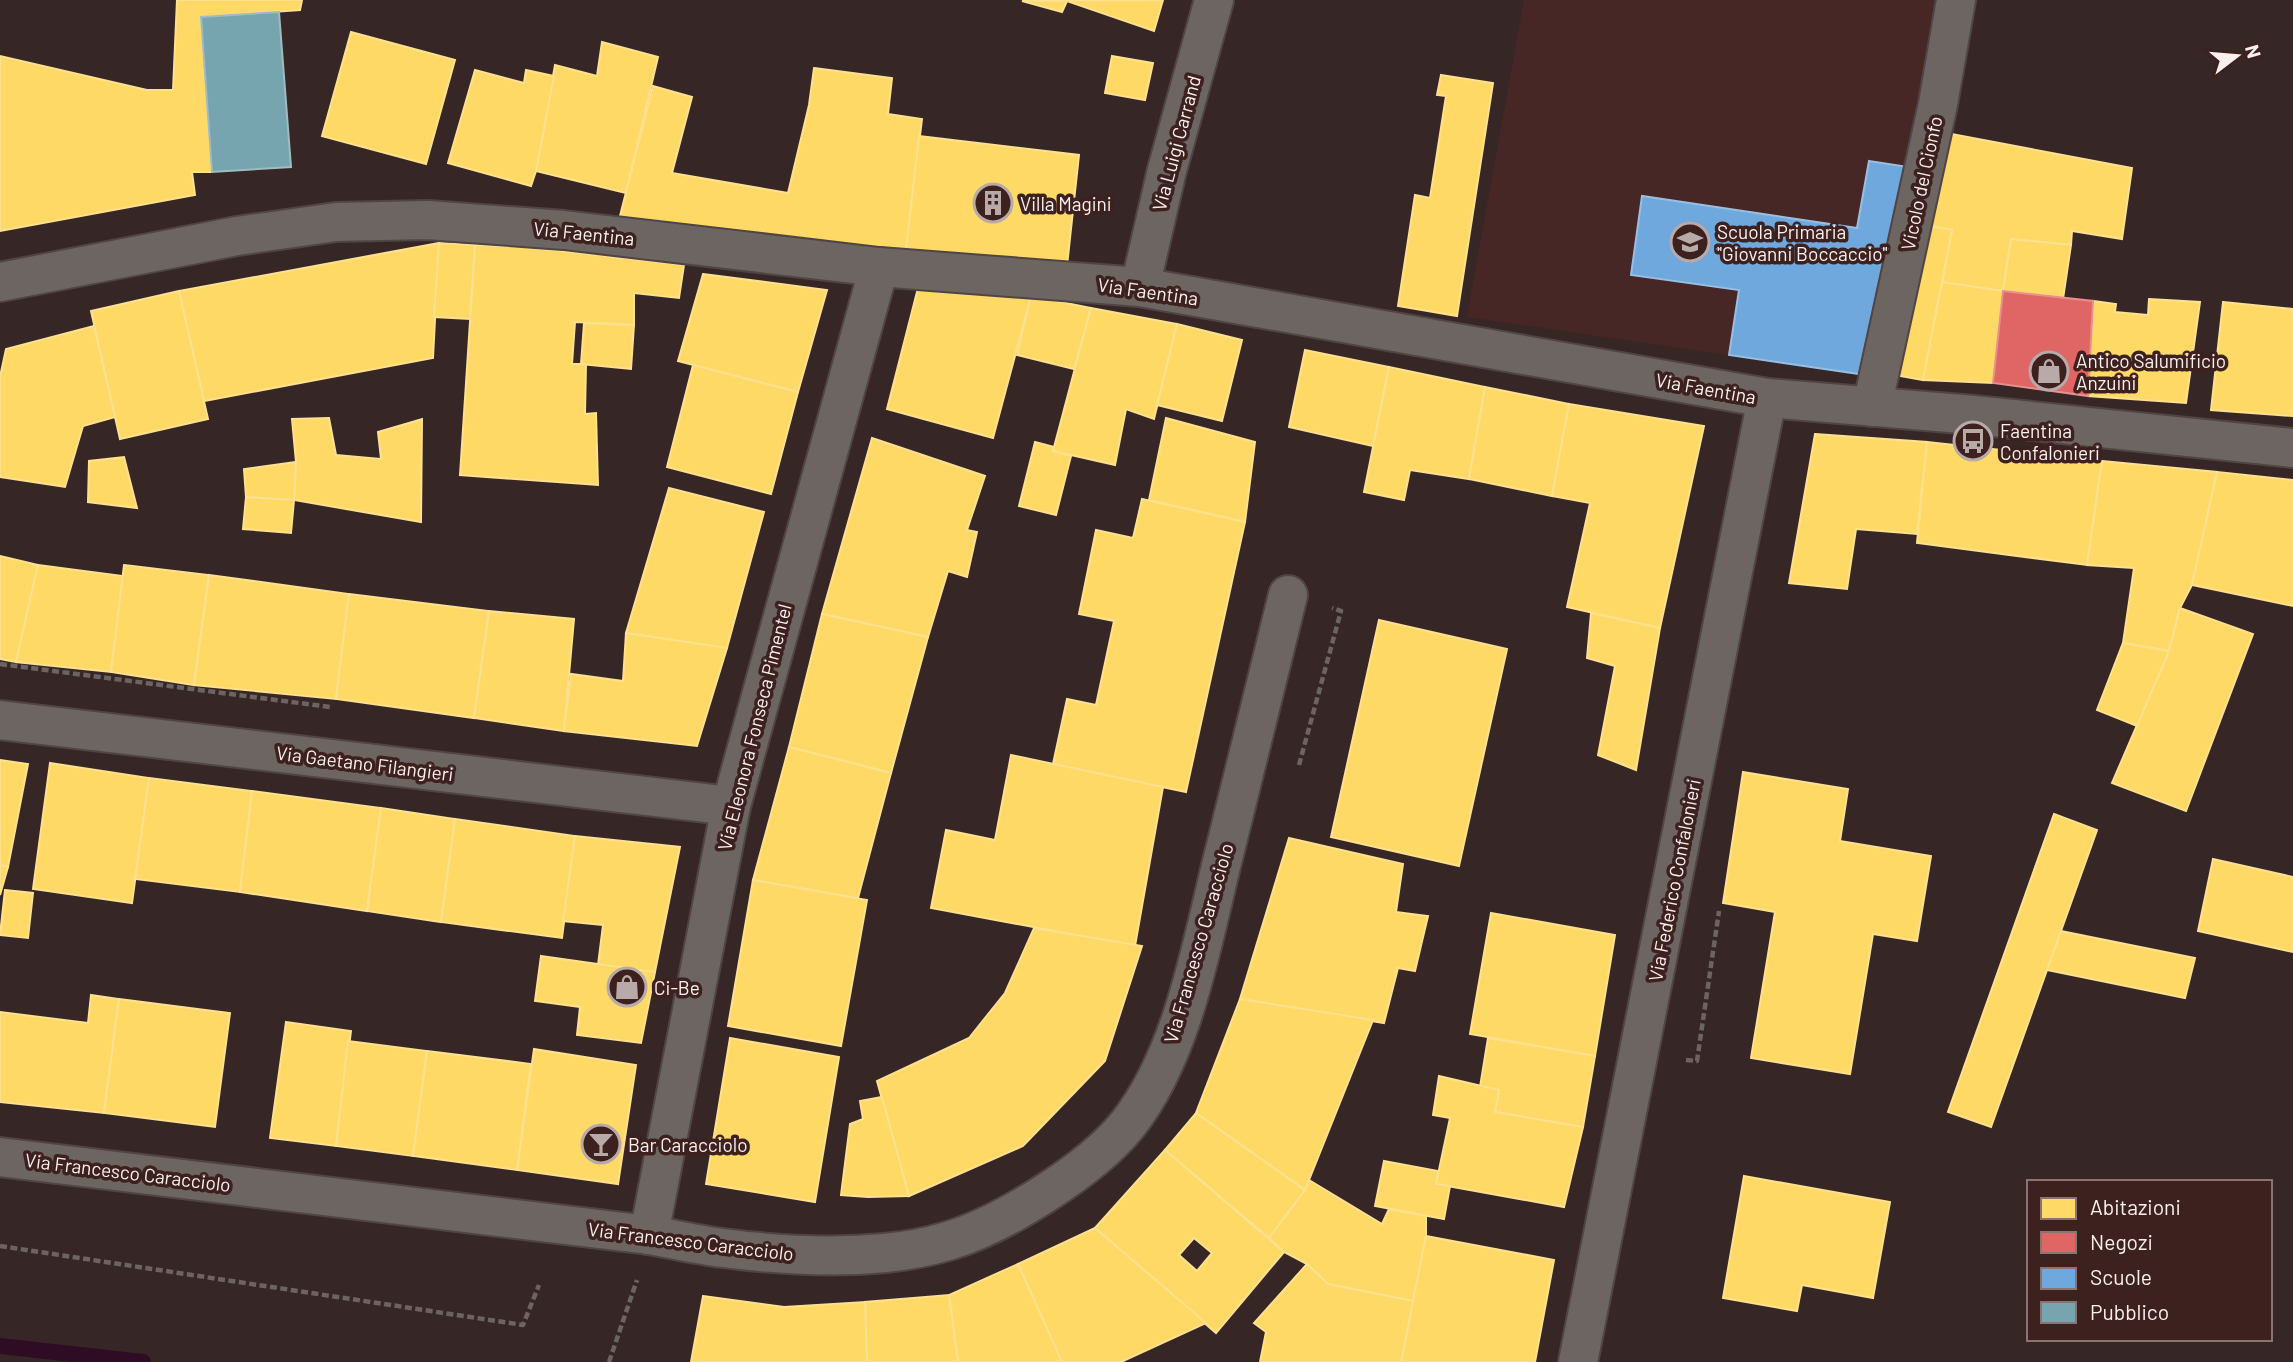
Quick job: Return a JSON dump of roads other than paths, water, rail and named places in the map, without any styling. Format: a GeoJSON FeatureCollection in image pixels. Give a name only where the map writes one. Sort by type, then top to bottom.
{"type":"FeatureCollection","features":[{"type":"Feature","properties":{"kind":"street","name":"Via Luigi Carrand"},"geometry":{"type":"LineString","coordinates":[[1140,287],[1167,170],[1213,0]]}},
{"type":"Feature","properties":{"kind":"street","name":"Vicolo del Cionfo"},"geometry":{"type":"LineString","coordinates":[[1872,407],[1938,104],[1956,0]]}},
{"type":"Feature","properties":{"kind":"street","name":"Via Faentina"},"geometry":{"type":"LineString","coordinates":[[0,282],[237,236],[336,222],[426,220],[564,230],[878,267],[1140,287],[1767,398],[1973,415],[2293,448]]}},
{"type":"Feature","properties":{"kind":"street","name":"Via Eleonora Fonseca Pimentel"},"geometry":{"type":"LineString","coordinates":[[649,1236],[731,806],[878,267]]}},
{"type":"Feature","properties":{"kind":"street","name":"Via Federico Confalonieri"},"geometry":{"type":"LineString","coordinates":[[1578,1362],[1767,398]]}},
{"type":"Feature","properties":{"kind":"street","name":"Via Francesco Caracciolo"},"geometry":{"type":"LineString","coordinates":[[0,1157],[794,1255],[861,1254],[924,1247],[967,1234],[1027,1204],[1065,1180],[1108,1146],[1129,1123],[1159,1072],[1184,1007],[1202,945],[1288,595]]}},
{"type":"Feature","properties":{"kind":"street","name":"Via Gaetano Filangieri"},"geometry":{"type":"LineString","coordinates":[[0,720],[731,806]]}},
{"type":"Feature","properties":{"kind":"waterway"},"geometry":{"type":"LineString","coordinates":[[0,1346],[143,1362]]}},
{"type":"Feature","properties":{"kind":"place","name":"Villa Magini"},"geometry":{"type":"Point","coordinates":[993,203]}},
{"type":"Feature","properties":{"kind":"place","name":"Scuola Primaria \"Giovanni Boccaccio\""},"geometry":{"type":"Point","coordinates":[1690,242]}},
{"type":"Feature","properties":{"kind":"place","name":"Antico Salumificio Anzuini"},"geometry":{"type":"Point","coordinates":[2049,371]}},
{"type":"Feature","properties":{"kind":"place","name":"Faentina Confalonieri"},"geometry":{"type":"Point","coordinates":[1973,441]}},
{"type":"Feature","properties":{"kind":"place","name":"Ci-Be"},"geometry":{"type":"Point","coordinates":[627,987]}},
{"type":"Feature","properties":{"kind":"place","name":"Bar Caracciolo"},"geometry":{"type":"Point","coordinates":[601,1144]}}]}
